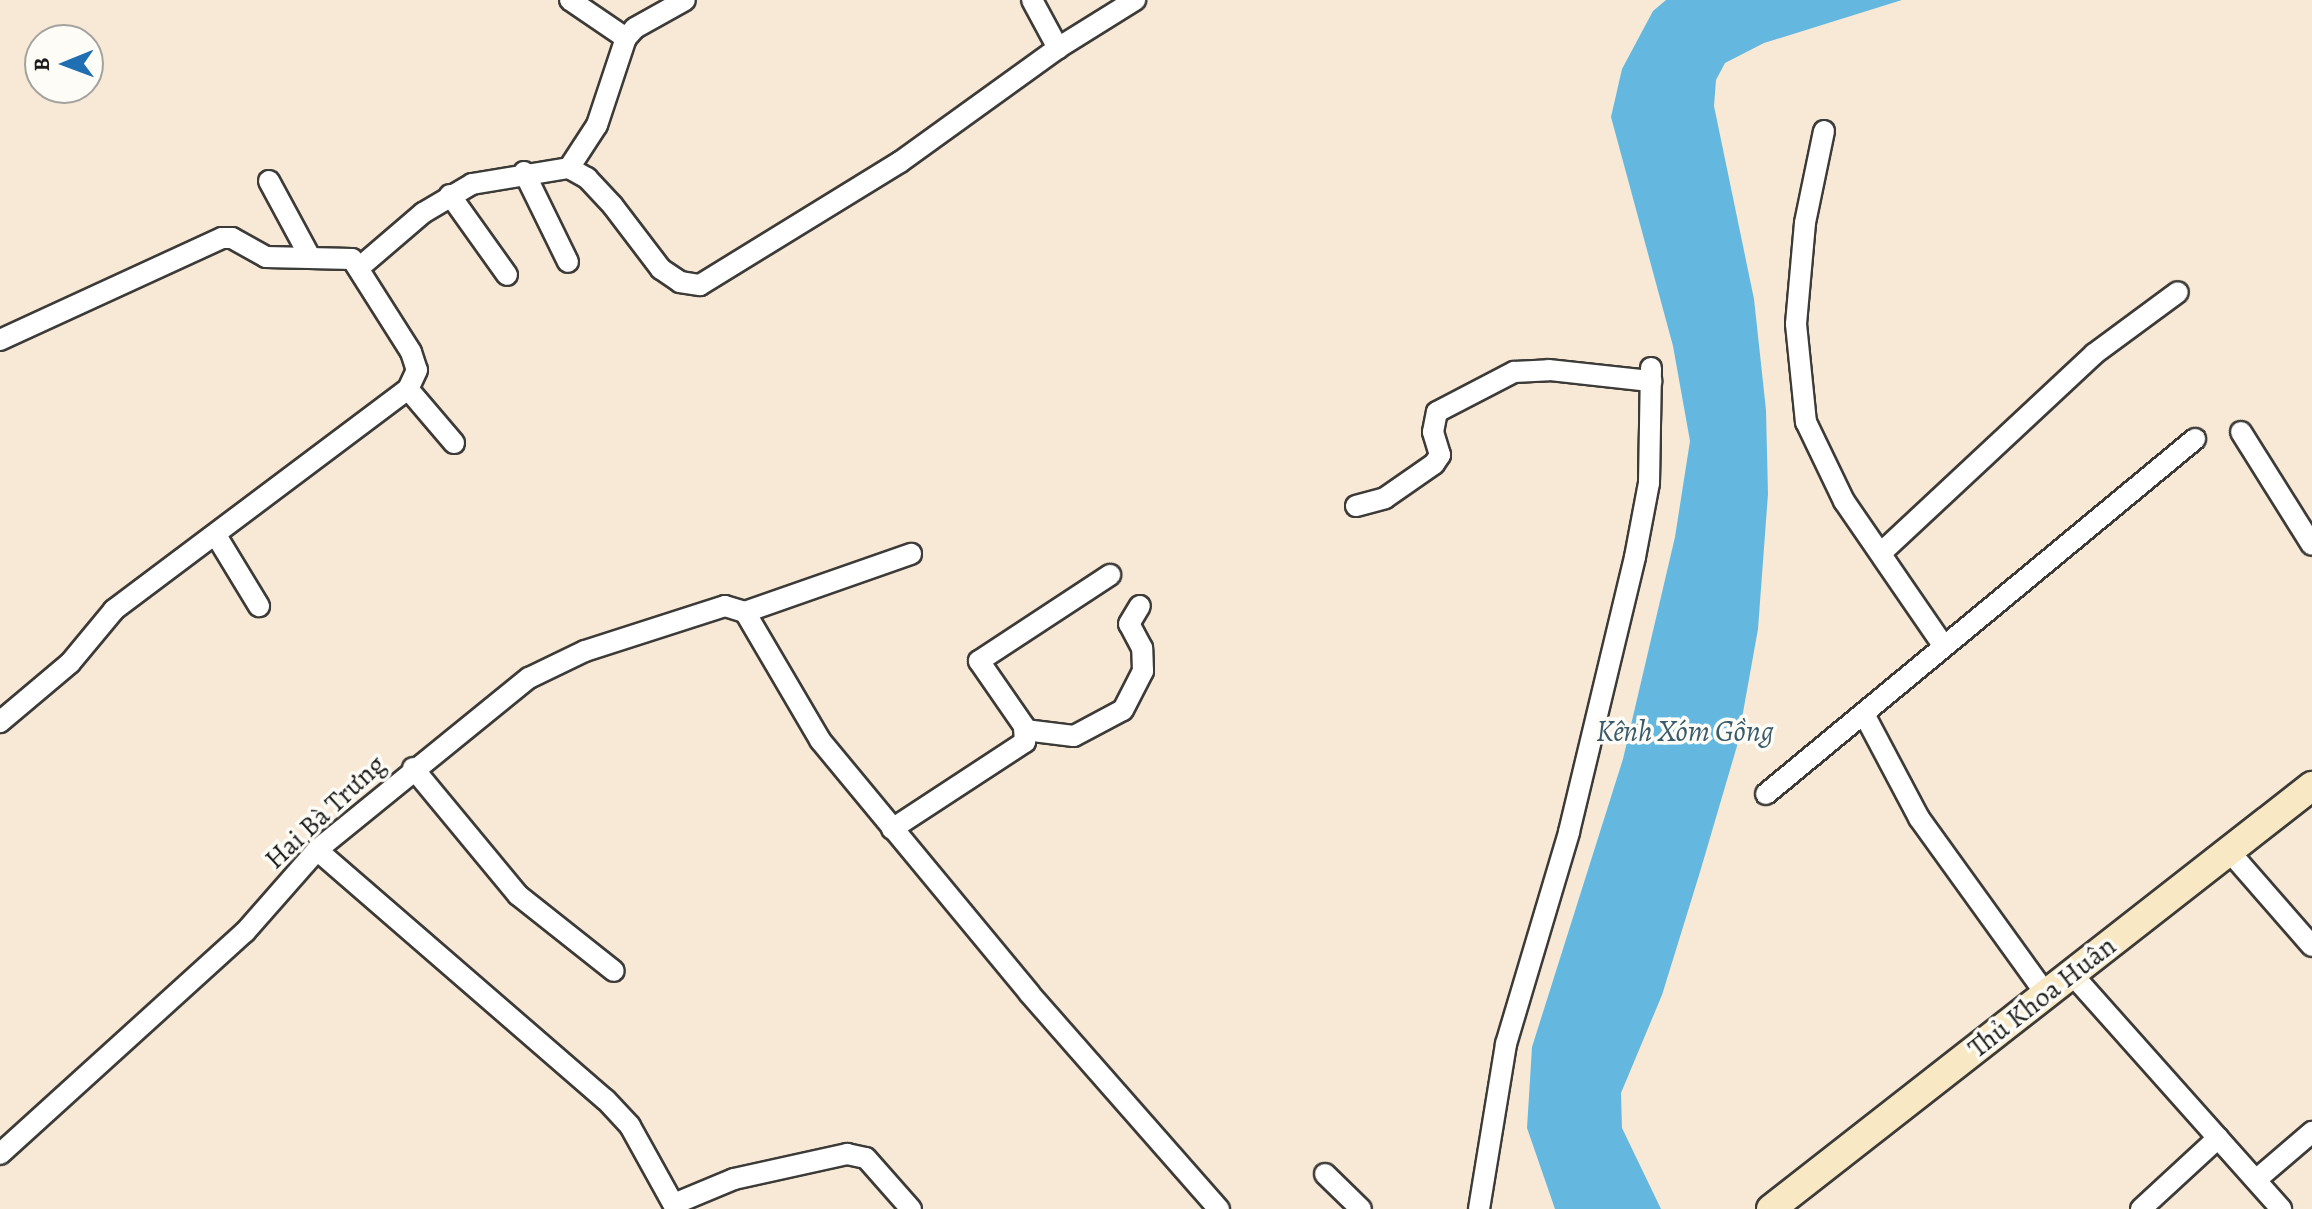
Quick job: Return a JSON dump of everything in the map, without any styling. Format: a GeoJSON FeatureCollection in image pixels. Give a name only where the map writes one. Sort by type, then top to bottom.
{"type":"FeatureCollection","features":[{"type":"Feature","properties":{"kind":"main road","name":"Thủ Khoa Huân"},"geometry":{"type":"LineString","coordinates":[[1771,1209],[2312,786]]}},
{"type":"Feature","properties":{"kind":"street"},"geometry":{"type":"LineString","coordinates":[[570,0],[626,38]]}},
{"type":"Feature","properties":{"kind":"street"},"geometry":{"type":"LineString","coordinates":[[569,168],[597,125],[626,38],[635,28],[685,0]]}},
{"type":"Feature","properties":{"kind":"street"},"geometry":{"type":"LineString","coordinates":[[1032,0],[1058,48]]}},
{"type":"Feature","properties":{"kind":"street"},"geometry":{"type":"LineString","coordinates":[[360,267],[450,195],[524,172],[569,168],[587,178],[613,206],[661,269],[680,282],[700,285],[900,162],[1058,48],[1135,0]]}},
{"type":"Feature","properties":{"kind":"street"},"geometry":{"type":"LineString","coordinates":[[1824,131],[1805,223],[1796,324],[1806,422],[1844,501],[1882,552],[1943,645]]}},
{"type":"Feature","properties":{"kind":"street"},"geometry":{"type":"LineString","coordinates":[[524,172],[568,262]]}},
{"type":"Feature","properties":{"kind":"street"},"geometry":{"type":"LineString","coordinates":[[269,181],[309,255]]}},
{"type":"Feature","properties":{"kind":"street"},"geometry":{"type":"LineString","coordinates":[[450,195],[507,275]]}},
{"type":"Feature","properties":{"kind":"street"},"geometry":{"type":"LineString","coordinates":[[0,340],[222,238],[266,257],[338,255],[360,267],[411,352],[417,370],[408,389],[217,537],[114,610],[70,663],[0,722]]}},
{"type":"Feature","properties":{"kind":"street"},"geometry":{"type":"LineString","coordinates":[[1882,552],[2094,354],[2178,292]]}},
{"type":"Feature","properties":{"kind":"street"},"geometry":{"type":"LineString","coordinates":[[1356,506],[1385,498],[1434,464],[1440,455],[1433,432],[1437,412],[1514,372],[1549,370],[1651,375],[1649,483],[1635,557],[1569,832],[1506,1044],[1479,1209]]}},
{"type":"Feature","properties":{"kind":"street"},"geometry":{"type":"LineString","coordinates":[[408,389],[454,443]]}},
{"type":"Feature","properties":{"kind":"street"},"geometry":{"type":"LineString","coordinates":[[2241,432],[2312,545]]}},
{"type":"Feature","properties":{"kind":"street"},"geometry":{"type":"LineString","coordinates":[[1766,794],[2195,439]]}},
{"type":"Feature","properties":{"kind":"street"},"geometry":{"type":"LineString","coordinates":[[217,537],[259,606]]}},
{"type":"Feature","properties":{"kind":"street","name":"Hai Bà Trưng"},"geometry":{"type":"LineString","coordinates":[[0,1154],[245,932],[317,850],[413,768],[556,662],[725,606],[745,612],[911,554]]}},
{"type":"Feature","properties":{"kind":"street"},"geometry":{"type":"LineString","coordinates":[[892,829],[1025,742],[1025,730],[979,661],[1110,575]]}},
{"type":"Feature","properties":{"kind":"street"},"geometry":{"type":"LineString","coordinates":[[1025,730],[1074,736],[1123,710],[1143,671],[1142,648],[1129,624],[1140,606]]}},
{"type":"Feature","properties":{"kind":"street"},"geometry":{"type":"LineString","coordinates":[[745,612],[809,726],[892,829],[1219,1209]]}},
{"type":"Feature","properties":{"kind":"street"},"geometry":{"type":"LineString","coordinates":[[1864,714],[1919,818],[2046,994]]}},
{"type":"Feature","properties":{"kind":"street"},"geometry":{"type":"LineString","coordinates":[[413,768],[518,895],[614,971]]}},
{"type":"Feature","properties":{"kind":"street"},"geometry":{"type":"LineString","coordinates":[[317,850],[606,1100],[630,1126],[675,1207],[734,1179],[847,1154],[866,1158],[911,1209]]}},
{"type":"Feature","properties":{"kind":"street"},"geometry":{"type":"LineString","coordinates":[[2229,851],[2312,946]]}},
{"type":"Feature","properties":{"kind":"street"},"geometry":{"type":"LineString","coordinates":[[2071,973],[2281,1209]]}},
{"type":"Feature","properties":{"kind":"street"},"geometry":{"type":"LineString","coordinates":[[2256,1180],[2312,1132]]}},
{"type":"Feature","properties":{"kind":"street"},"geometry":{"type":"LineString","coordinates":[[2141,1209],[2218,1138]]}},
{"type":"Feature","properties":{"kind":"street"},"geometry":{"type":"LineString","coordinates":[[1325,1174],[1361,1209]]}},
{"type":"Feature","properties":{"kind":"water","name":"Kênh Xóm Gồng"},"geometry":{"type":"Polygon","coordinates":[[[1666,0],[1902,0],[1764,43],[1725,63],[1716,80],[1714,106],[1754,299],[1766,410],[1768,494],[1758,629],[1737,746],[1700,872],[1662,995],[1621,1093],[1622,1128],[1661,1209],[1555,1209],[1527,1128],[1532,1047],[1623,759],[1675,537],[1690,441],[1673,346],[1611,117],[1622,69],[1653,11],[1666,0]]]}}]}
